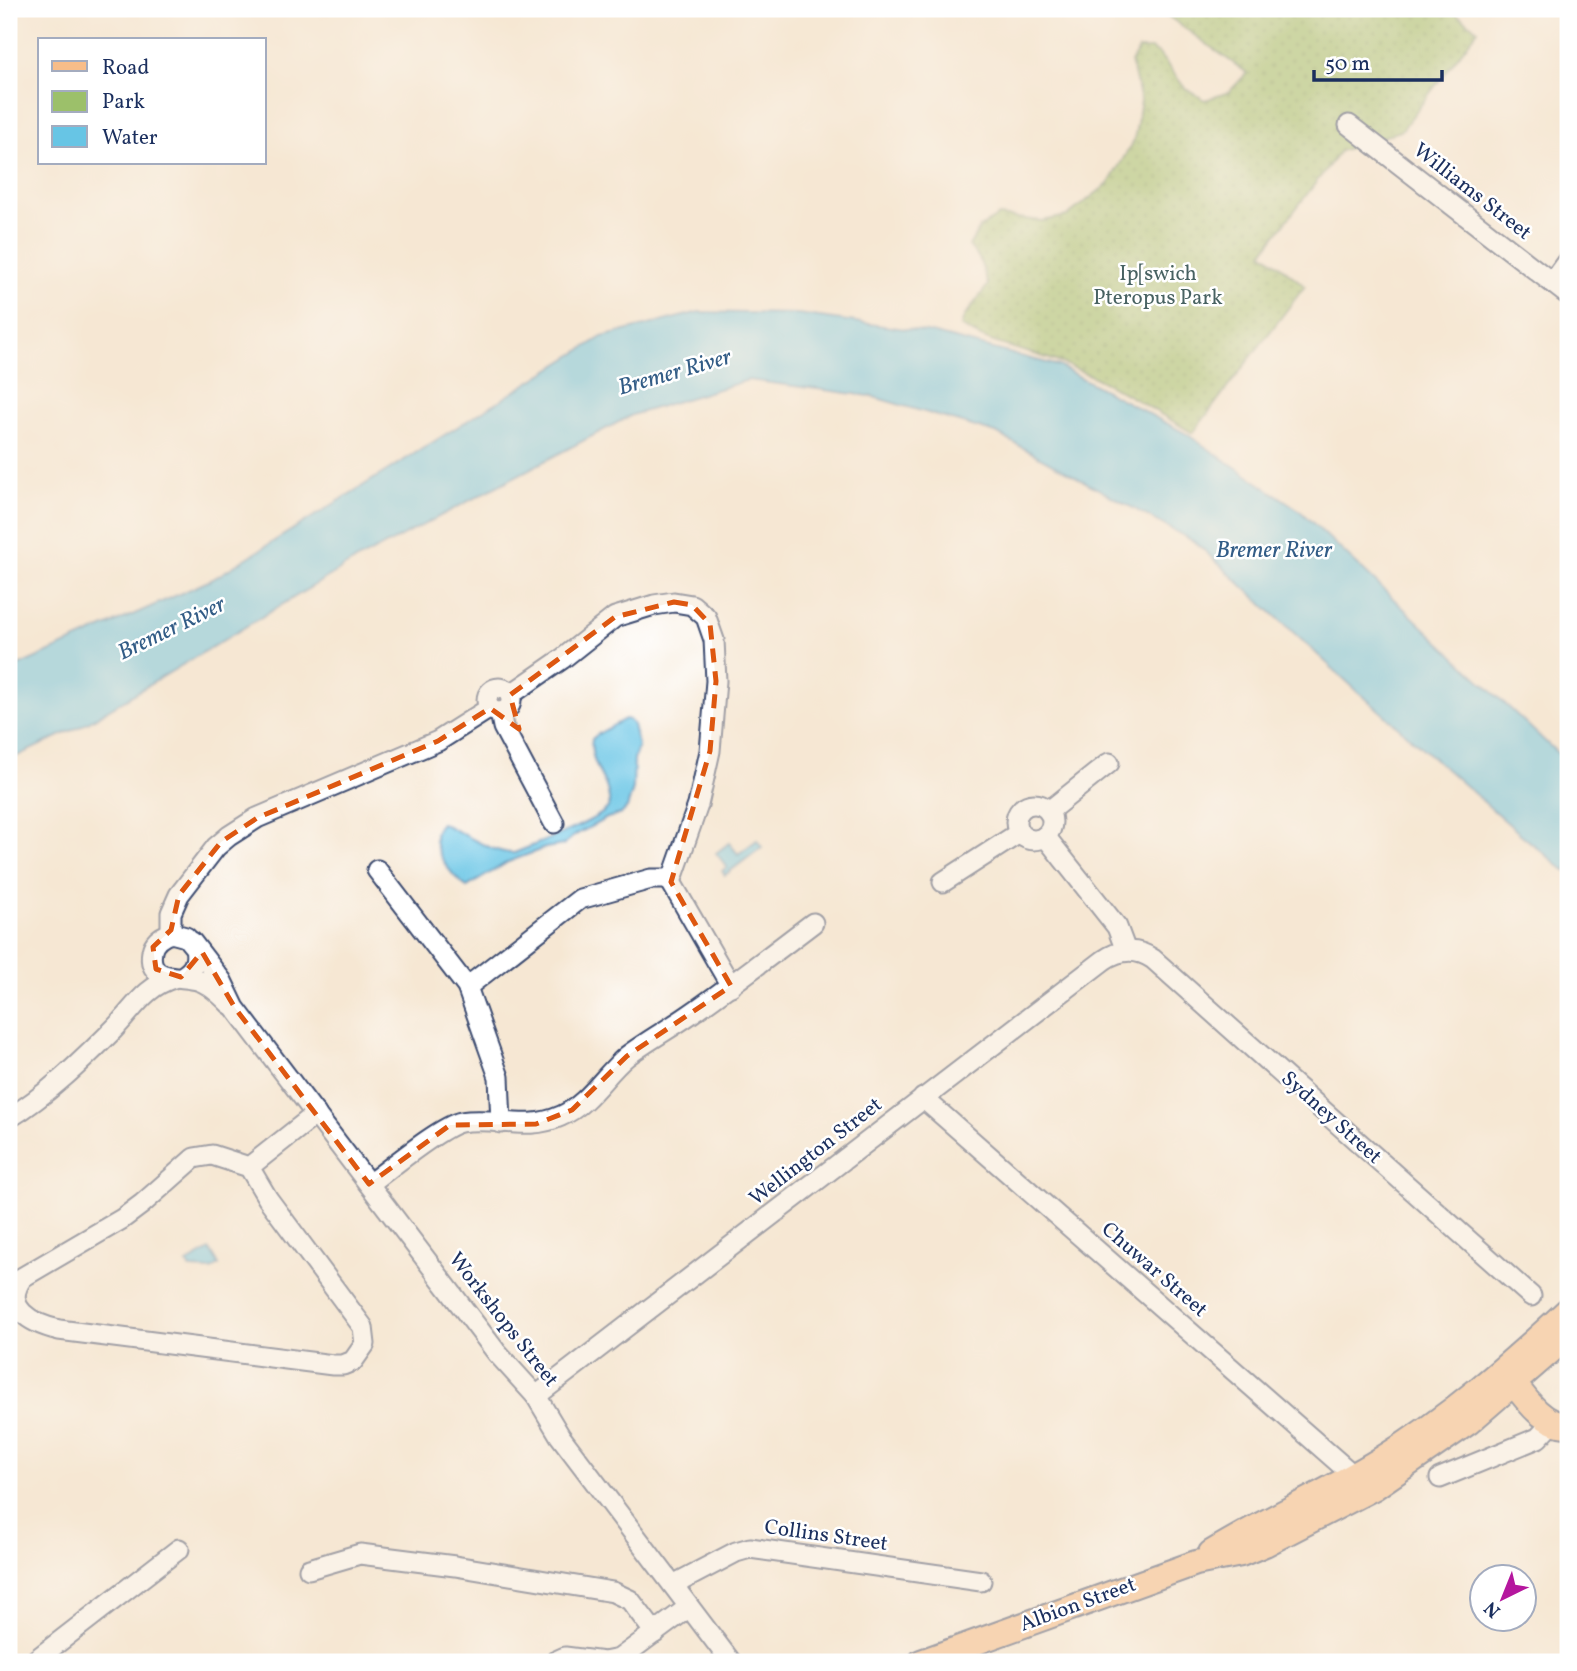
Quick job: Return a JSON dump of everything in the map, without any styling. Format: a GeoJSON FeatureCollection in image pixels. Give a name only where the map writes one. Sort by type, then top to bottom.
{"type":"FeatureCollection","features":[{"type":"Feature","properties":{"kind":"main road","name":"Albion Street"},"geometry":{"type":"LineString","coordinates":[[921,1662],[1196,1563],[1241,1554],[1375,1487],[1438,1445],[1509,1377],[1568,1310]]}},
{"type":"Feature","properties":{"kind":"main road","name":"Albion Street"},"geometry":{"type":"LineString","coordinates":[[1196,1563],[1246,1532],[1354,1476],[1568,1336]]}},
{"type":"Feature","properties":{"kind":"main road"},"geometry":{"type":"LineString","coordinates":[[1509,1377],[1536,1410],[1561,1424]]}},
{"type":"Feature","properties":{"kind":"street","name":"Williams Street"},"geometry":{"type":"LineString","coordinates":[[1349,125],[1568,295]]}},
{"type":"Feature","properties":{"kind":"street"},"geometry":{"type":"LineString","coordinates":[[1552,282],[1568,260]]}},
{"type":"Feature","properties":{"kind":"street"},"geometry":{"type":"LineString","coordinates":[[171,933],[172,913],[179,895],[216,847],[229,836],[257,818],[438,741],[495,710],[510,705],[510,695],[615,617],[674,602],[692,605],[706,617],[714,640],[716,681],[710,751],[698,805],[671,882]]}},
{"type":"Feature","properties":{"kind":"street"},"geometry":{"type":"LineString","coordinates":[[495,710],[554,823]]}},
{"type":"Feature","properties":{"kind":"street"},"geometry":{"type":"LineString","coordinates":[[1049,811],[1109,763]]}},
{"type":"Feature","properties":{"kind":"street"},"geometry":{"type":"LineString","coordinates":[[1038,804],[1049,811],[1052,821],[1045,836],[1034,840],[1020,833],[1016,821],[1021,809],[1026,805],[1038,804]]}},
{"type":"Feature","properties":{"kind":"street"},"geometry":{"type":"LineString","coordinates":[[943,882],[1020,833]]}},
{"type":"Feature","properties":{"kind":"street"},"geometry":{"type":"LineString","coordinates":[[1045,836],[1117,928],[1126,951]]}},
{"type":"Feature","properties":{"kind":"street"},"geometry":{"type":"LineString","coordinates":[[377,870],[467,987],[499,1077],[501,1123]]}},
{"type":"Feature","properties":{"kind":"street"},"geometry":{"type":"LineString","coordinates":[[467,987],[580,899],[651,879],[671,882],[731,986]]}},
{"type":"Feature","properties":{"kind":"street"},"geometry":{"type":"LineString","coordinates":[[369,1184],[450,1125],[471,1121],[536,1124],[572,1110],[627,1056],[731,986],[813,923]]}},
{"type":"Feature","properties":{"kind":"street"},"geometry":{"type":"LineString","coordinates":[[9,1118],[43,1094],[108,1035],[153,986],[187,974],[195,964],[197,956],[192,942],[171,933],[157,940],[153,947],[153,962],[132,1007]]}},
{"type":"Feature","properties":{"kind":"street","name":"Workshops Street"},"geometry":{"type":"LineString","coordinates":[[192,942],[222,981],[235,1008],[510,1370],[537,1396],[555,1429],[732,1662]]}},
{"type":"Feature","properties":{"kind":"street","name":"Wellington Street"},"geometry":{"type":"LineString","coordinates":[[537,1396],[1104,960],[1115,953],[1126,951]]}},
{"type":"Feature","properties":{"kind":"street","name":"Sydney Street"},"geometry":{"type":"LineString","coordinates":[[1126,951],[1141,953],[1153,959],[1531,1296]]}},
{"type":"Feature","properties":{"kind":"street"},"geometry":{"type":"LineString","coordinates":[[153,962],[161,974],[177,978]]}},
{"type":"Feature","properties":{"kind":"street","name":"Workshops Street"},"geometry":{"type":"LineString","coordinates":[[177,978],[203,982],[235,1008]]}},
{"type":"Feature","properties":{"kind":"street","name":"Chuwar Street"},"geometry":{"type":"LineString","coordinates":[[923,1098],[1354,1476]]}},
{"type":"Feature","properties":{"kind":"street"},"geometry":{"type":"LineString","coordinates":[[249,1167],[316,1114]]}},
{"type":"Feature","properties":{"kind":"street"},"geometry":{"type":"LineString","coordinates":[[206,1155],[249,1167],[268,1199],[363,1327],[365,1344],[353,1361],[338,1365],[292,1362],[59,1330],[31,1321],[16,1307],[15,1292],[23,1277],[132,1212],[188,1162],[206,1155]]}},
{"type":"Feature","properties":{"kind":"street"},"geometry":{"type":"LineString","coordinates":[[1440,1478],[1538,1438],[1561,1424]]}},
{"type":"Feature","properties":{"kind":"street","name":"Albion Street"},"geometry":{"type":"LineString","coordinates":[[1354,1476],[1364,1481],[1371,1480],[1416,1452],[1438,1445]]}},
{"type":"Feature","properties":{"kind":"street","name":"Collins Street"},"geometry":{"type":"LineString","coordinates":[[673,1585],[736,1552],[750,1548],[981,1581]]}},
{"type":"Feature","properties":{"kind":"street"},"geometry":{"type":"LineString","coordinates":[[33,1662],[178,1549]]}},
{"type":"Feature","properties":{"kind":"street"},"geometry":{"type":"LineString","coordinates":[[309,1569],[360,1554],[455,1566],[619,1594],[634,1604],[655,1633]]}},
{"type":"Feature","properties":{"kind":"street"},"geometry":{"type":"LineString","coordinates":[[554,1662],[565,1657],[604,1662],[619,1659],[690,1607]]}},
{"type":"Feature","properties":{"kind":"highlighted area"},"geometry":{"type":"Polygon","coordinates":[[[674,602],[692,605],[710,624],[716,681],[710,751],[671,882],[731,986],[627,1056],[572,1110],[536,1124],[450,1125],[369,1184],[235,1008],[202,952],[181,977],[156,969],[153,947],[171,930],[179,895],[221,842],[257,818],[438,741],[490,708],[519,729],[510,695],[615,617],[674,602]]]}},
{"type":"Feature","properties":{"kind":"green space","name":"Ip[swich Pteropus Park"},"geometry":{"type":"Polygon","coordinates":[[[1158,9],[1450,9],[1478,30],[1401,131],[1340,151],[1263,252],[1305,286],[1193,433],[1089,375],[1053,360],[994,342],[961,326],[964,317],[988,285],[979,258],[969,246],[980,227],[999,216],[1042,221],[1067,216],[1109,183],[1134,140],[1141,101],[1131,62],[1139,49],[1151,49],[1159,54],[1185,88],[1205,100],[1229,92],[1247,73],[1158,9]]]}},
{"type":"Feature","properties":{"kind":"water","name":"Bremer River"},"geometry":{"type":"Polygon","coordinates":[[[699,312],[798,314],[927,332],[1059,366],[1185,433],[1299,510],[1568,763],[1568,873],[1355,689],[1195,542],[996,433],[870,396],[748,380],[632,415],[351,563],[81,726],[9,760],[9,670],[213,579],[602,337],[699,312]]]}},
{"type":"Feature","properties":{"kind":"water"},"geometry":{"type":"Polygon","coordinates":[[[625,719],[633,725],[638,746],[634,759],[633,789],[627,808],[621,814],[607,818],[575,835],[563,845],[545,848],[508,862],[467,887],[447,867],[435,839],[436,830],[441,823],[487,846],[514,853],[550,839],[603,812],[608,807],[609,796],[593,757],[592,739],[625,719]]]}},
{"type":"Feature","properties":{"kind":"water"},"geometry":{"type":"Polygon","coordinates":[[[757,840],[762,847],[725,875],[722,871],[727,867],[716,853],[729,843],[738,854],[757,840]]]}},
{"type":"Feature","properties":{"kind":"water"},"geometry":{"type":"Polygon","coordinates":[[[210,1250],[219,1265],[211,1270],[191,1269],[187,1263],[210,1250]]]}}]}
